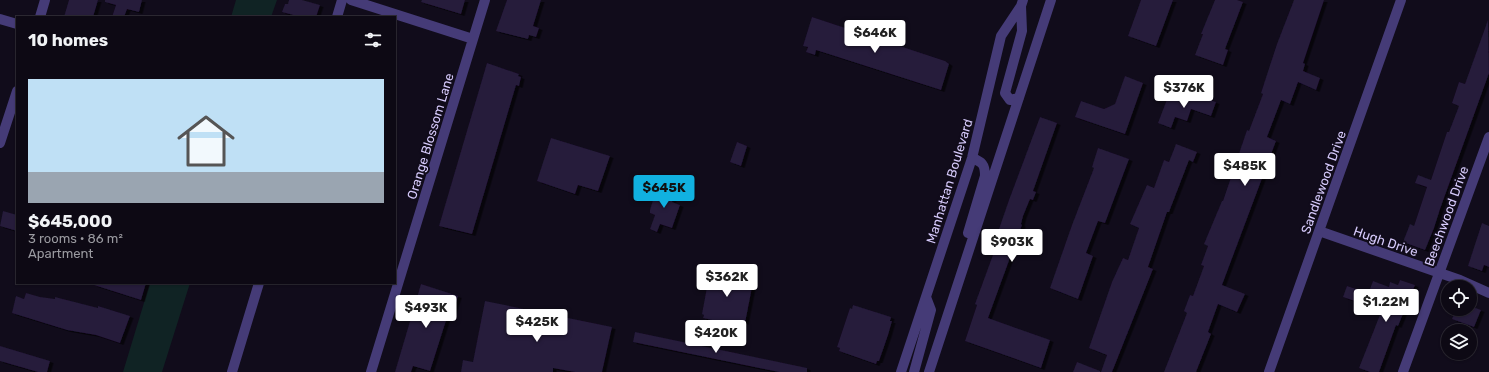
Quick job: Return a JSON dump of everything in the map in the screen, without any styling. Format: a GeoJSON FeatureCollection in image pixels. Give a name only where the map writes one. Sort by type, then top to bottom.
{"type":"FeatureCollection","features":[{"type":"Feature","properties":{"kind":"street"},"geometry":{"type":"LineString","coordinates":[[40,16],[45,0]]}},
{"type":"Feature","properties":{"kind":"street"},"geometry":{"type":"LineString","coordinates":[[337,16],[342,0]]}},
{"type":"Feature","properties":{"kind":"street"},"geometry":{"type":"LineString","coordinates":[[351,0],[473,39]]}},
{"type":"Feature","properties":{"kind":"street","name":"Orange Blossom Lane"},"geometry":{"type":"LineString","coordinates":[[371,372],[485,0]]}},
{"type":"Feature","properties":{"kind":"street"},"geometry":{"type":"LineString","coordinates":[[929,372],[1051,0]]}},
{"type":"Feature","properties":{"kind":"street","name":"Sandlewood Drive"},"geometry":{"type":"LineString","coordinates":[[1269,372],[1401,0]]}},
{"type":"Feature","properties":{"kind":"street"},"geometry":{"type":"LineString","coordinates":[[1019,98],[1010,100],[1005,93],[1022,31],[1022,3]]}},
{"type":"Feature","properties":{"kind":"street","name":"Manhattan Boulevard"},"geometry":{"type":"LineString","coordinates":[[901,372],[972,158],[1001,36],[1022,3]]}},
{"type":"Feature","properties":{"kind":"street"},"geometry":{"type":"LineString","coordinates":[[0,20],[16,24]]}},
{"type":"Feature","properties":{"kind":"street"},"geometry":{"type":"LineString","coordinates":[[0,143],[16,94]]}},
{"type":"Feature","properties":{"kind":"street","name":"Beechwood Drive"},"geometry":{"type":"LineString","coordinates":[[1403,372],[1489,137]]}},
{"type":"Feature","properties":{"kind":"street"},"geometry":{"type":"LineString","coordinates":[[969,250],[966,240],[983,183],[985,168],[982,163],[972,158]]}},
{"type":"Feature","properties":{"kind":"street","name":"Hugh Drive"},"geometry":{"type":"LineString","coordinates":[[1319,231],[1440,273],[1489,293]]}},
{"type":"Feature","properties":{"kind":"street"},"geometry":{"type":"LineString","coordinates":[[232,372],[258,284]]}},
{"type":"Feature","properties":{"kind":"street"},"geometry":{"type":"LineString","coordinates":[[914,372],[931,310],[926,296]]}},
{"type":"Feature","properties":{"kind":"green space"},"geometry":{"type":"Polygon","coordinates":[[[236,0],[277,0],[271,16],[231,16],[236,0]]]}},
{"type":"Feature","properties":{"kind":"green space"},"geometry":{"type":"Polygon","coordinates":[[[150,284],[190,284],[162,372],[123,372],[150,284]]]}},
{"type":"Feature","properties":{"kind":"building"},"geometry":{"type":"Polygon","coordinates":[[[69,0],[98,0],[93,16],[64,16],[69,0]]]}},
{"type":"Feature","properties":{"kind":"building"},"geometry":{"type":"Polygon","coordinates":[[[105,0],[142,0],[139,12],[127,9],[124,16],[112,16],[116,5],[105,2],[105,0]]]}},
{"type":"Feature","properties":{"kind":"building"},"geometry":{"type":"Polygon","coordinates":[[[289,0],[302,0],[320,5],[316,16],[297,16],[282,12],[285,4],[288,4],[289,0]]]}},
{"type":"Feature","properties":{"kind":"building"},"geometry":{"type":"Polygon","coordinates":[[[422,0],[465,0],[461,14],[421,2],[422,0]]]}},
{"type":"Feature","properties":{"kind":"building"},"geometry":{"type":"Polygon","coordinates":[[[507,0],[541,0],[533,26],[539,28],[536,37],[529,35],[528,39],[496,31],[507,0]]]}},
{"type":"Feature","properties":{"kind":"building"},"geometry":{"type":"Polygon","coordinates":[[[1141,0],[1173,0],[1156,46],[1128,36],[1141,0]]]}},
{"type":"Feature","properties":{"kind":"building"},"geometry":{"type":"Polygon","coordinates":[[[1215,0],[1237,0],[1243,2],[1225,49],[1228,50],[1223,65],[1195,55],[1203,34],[1201,34],[1215,0]]]}},
{"type":"Feature","properties":{"kind":"building"},"geometry":{"type":"Polygon","coordinates":[[[1294,0],[1324,0],[1303,63],[1305,64],[1303,71],[1320,78],[1316,90],[1298,82],[1290,104],[1281,100],[1267,137],[1276,141],[1222,285],[1245,294],[1237,312],[1218,304],[1208,332],[1211,334],[1196,372],[1164,372],[1187,313],[1184,311],[1190,295],[1193,296],[1204,266],[1201,265],[1208,246],[1204,244],[1223,201],[1247,130],[1249,131],[1263,94],[1261,93],[1277,44],[1294,0]]]}},
{"type":"Feature","properties":{"kind":"building"},"geometry":{"type":"Polygon","coordinates":[[[812,17],[945,61],[949,64],[941,90],[816,50],[815,55],[806,52],[808,47],[803,46],[812,17]]]}},
{"type":"Feature","properties":{"kind":"building"},"geometry":{"type":"Polygon","coordinates":[[[1488,20],[1489,73],[1425,250],[1403,242],[1410,224],[1414,226],[1427,187],[1415,183],[1418,175],[1431,180],[1447,132],[1449,132],[1459,106],[1452,103],[1459,82],[1465,84],[1488,20]]]}},
{"type":"Feature","properties":{"kind":"building"},"geometry":{"type":"Polygon","coordinates":[[[487,63],[519,74],[518,76],[521,77],[519,86],[516,85],[472,234],[439,226],[487,63]]]}},
{"type":"Feature","properties":{"kind":"building"},"geometry":{"type":"Polygon","coordinates":[[[1125,76],[1143,83],[1125,134],[1075,117],[1081,101],[1104,109],[1115,104],[1125,76]]]}},
{"type":"Feature","properties":{"kind":"building"},"geometry":{"type":"Polygon","coordinates":[[[1169,94],[1189,101],[1192,94],[1216,102],[1211,116],[1191,109],[1187,121],[1175,117],[1171,128],[1158,123],[1169,94]]]}},
{"type":"Feature","properties":{"kind":"building"},"geometry":{"type":"Polygon","coordinates":[[[1040,117],[1057,123],[1033,191],[1036,192],[1033,200],[1030,199],[1023,216],[1022,225],[988,318],[1050,340],[1041,368],[965,341],[977,305],[975,304],[1001,233],[998,232],[1040,117]]]}},
{"type":"Feature","properties":{"kind":"building"},"geometry":{"type":"Polygon","coordinates":[[[551,138],[610,156],[598,191],[578,185],[575,194],[537,181],[551,138]]]}},
{"type":"Feature","properties":{"kind":"building"},"geometry":{"type":"Polygon","coordinates":[[[737,142],[747,146],[741,166],[730,162],[737,142]]]}},
{"type":"Feature","properties":{"kind":"building"},"geometry":{"type":"Polygon","coordinates":[[[1176,144],[1197,152],[1193,162],[1189,160],[1169,212],[1167,212],[1148,267],[1153,269],[1112,372],[1101,372],[1107,355],[1089,348],[1112,282],[1123,258],[1128,260],[1139,228],[1130,224],[1147,185],[1154,188],[1164,160],[1169,162],[1176,144]]]}},
{"type":"Feature","properties":{"kind":"building"},"geometry":{"type":"Polygon","coordinates":[[[1098,148],[1129,159],[1105,223],[1098,221],[1086,253],[1093,256],[1078,299],[1050,288],[1094,168],[1092,167],[1098,148]]]}},
{"type":"Feature","properties":{"kind":"building"},"geometry":{"type":"Polygon","coordinates":[[[664,185],[677,190],[672,202],[680,205],[672,228],[660,224],[657,232],[650,229],[655,215],[650,213],[650,210],[653,200],[655,200],[656,197],[659,198],[664,185]]]}},
{"type":"Feature","properties":{"kind":"building"},"geometry":{"type":"Polygon","coordinates":[[[3,211],[16,215],[16,231],[0,226],[3,211]]]}},
{"type":"Feature","properties":{"kind":"building"},"geometry":{"type":"Polygon","coordinates":[[[1482,223],[1489,226],[1489,267],[1484,265],[1482,271],[1468,266],[1482,223]]]}},
{"type":"Feature","properties":{"kind":"building"},"geometry":{"type":"Polygon","coordinates":[[[714,270],[751,278],[750,282],[753,282],[745,323],[743,322],[742,327],[703,318],[704,315],[702,314],[710,273],[713,274],[714,270]]]}},
{"type":"Feature","properties":{"kind":"building"},"geometry":{"type":"Polygon","coordinates":[[[1400,280],[1415,285],[1398,326],[1396,325],[1379,372],[1370,372],[1359,368],[1387,297],[1370,289],[1373,281],[1389,287],[1390,282],[1398,285],[1400,280]]]}},
{"type":"Feature","properties":{"kind":"building"},"geometry":{"type":"Polygon","coordinates":[[[94,284],[146,284],[141,300],[94,284]]]}},
{"type":"Feature","properties":{"kind":"building"},"geometry":{"type":"Polygon","coordinates":[[[421,284],[458,296],[453,312],[449,311],[430,371],[413,366],[411,372],[395,372],[421,284]]]}},
{"type":"Feature","properties":{"kind":"building"},"geometry":{"type":"Polygon","coordinates":[[[1347,286],[1362,291],[1358,302],[1343,297],[1347,286]]]}},
{"type":"Feature","properties":{"kind":"building"},"geometry":{"type":"Polygon","coordinates":[[[26,293],[40,297],[55,299],[55,297],[98,308],[98,306],[130,316],[120,343],[96,335],[67,330],[12,313],[16,296],[24,299],[26,293]]]}},
{"type":"Feature","properties":{"kind":"building"},"geometry":{"type":"Polygon","coordinates":[[[485,301],[612,327],[602,372],[575,372],[553,368],[553,372],[461,372],[463,360],[473,362],[485,301]]]}},
{"type":"Feature","properties":{"kind":"building"},"geometry":{"type":"Polygon","coordinates":[[[853,305],[891,317],[890,321],[892,321],[888,335],[879,361],[877,361],[876,364],[839,351],[840,348],[837,347],[850,308],[852,309],[853,305]]]}},
{"type":"Feature","properties":{"kind":"building"},"geometry":{"type":"Polygon","coordinates":[[[1477,309],[1481,310],[1475,324],[1466,324],[1452,319],[1453,316],[1477,316],[1477,309]]]}},
{"type":"Feature","properties":{"kind":"building"},"geometry":{"type":"Polygon","coordinates":[[[635,332],[807,368],[807,372],[779,372],[633,342],[635,332]]]}},
{"type":"Feature","properties":{"kind":"building"},"geometry":{"type":"Polygon","coordinates":[[[0,346],[50,361],[47,372],[38,372],[0,361],[0,346]]]}},
{"type":"Feature","properties":{"kind":"building"},"geometry":{"type":"Polygon","coordinates":[[[1077,362],[1100,371],[1100,372],[1073,372],[1077,362]]]}}]}
